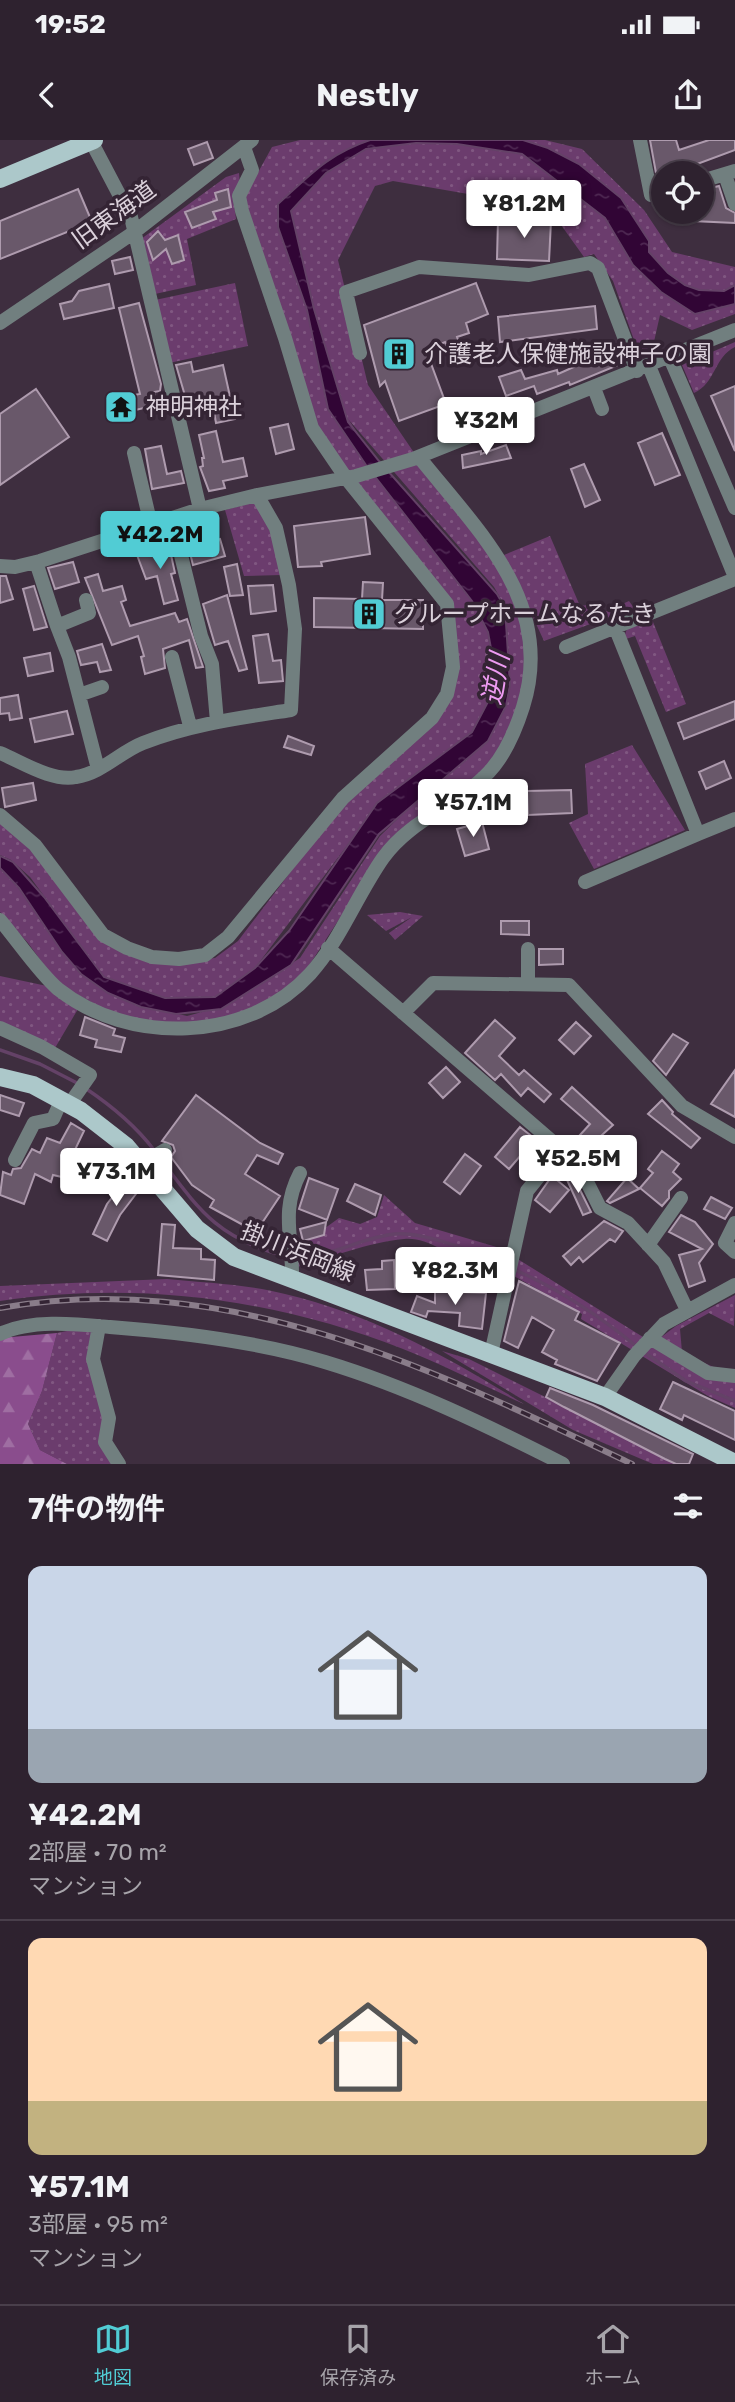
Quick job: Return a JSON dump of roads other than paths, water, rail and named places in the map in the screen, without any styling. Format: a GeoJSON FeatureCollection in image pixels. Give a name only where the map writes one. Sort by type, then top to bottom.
{"type":"FeatureCollection","features":[{"type":"Feature","properties":{"kind":"main road"},"geometry":{"type":"LineString","coordinates":[[0,180],[93,141]]}},
{"type":"Feature","properties":{"kind":"main road","name":"掛川浜岡線"},"geometry":{"type":"LineString","coordinates":[[0,1077],[73,1095],[126,1146],[155,1155],[197,1229],[234,1256],[292,1273],[491,1354],[605,1396],[735,1463]]}},
{"type":"Feature","properties":{"kind":"street"},"geometry":{"type":"LineString","coordinates":[[640,140],[651,195]]}},
{"type":"Feature","properties":{"kind":"street"},"geometry":{"type":"LineString","coordinates":[[93,141],[131,217],[200,509]]}},
{"type":"Feature","properties":{"kind":"street"},"geometry":{"type":"LineString","coordinates":[[0,816],[35,845],[103,934],[127,948],[152,957],[179,959],[205,954],[228,937],[342,798],[408,742],[432,718],[447,694],[453,667],[447,604],[312,428],[242,211],[239,196],[252,170],[248,143]]}},
{"type":"Feature","properties":{"kind":"street","name":"旧東海道"},"geometry":{"type":"LineString","coordinates":[[0,323],[133,233],[248,143]]}},
{"type":"Feature","properties":{"kind":"street"},"geometry":{"type":"LineString","coordinates":[[730,173],[735,204]]}},
{"type":"Feature","properties":{"kind":"street"},"geometry":{"type":"LineString","coordinates":[[360,353],[346,292],[419,267],[529,275],[590,263],[598,268],[735,578],[566,647]]}},
{"type":"Feature","properties":{"kind":"street"},"geometry":{"type":"LineString","coordinates":[[0,566],[36,562],[200,509],[351,477],[416,458],[735,330]]}},
{"type":"Feature","properties":{"kind":"street"},"geometry":{"type":"LineString","coordinates":[[670,358],[735,508]]}},
{"type":"Feature","properties":{"kind":"street"},"geometry":{"type":"LineString","coordinates":[[594,388],[602,409]]}},
{"type":"Feature","properties":{"kind":"street"},"geometry":{"type":"LineString","coordinates":[[134,453],[151,525]]}},
{"type":"Feature","properties":{"kind":"street"},"geometry":{"type":"LineString","coordinates":[[0,920],[56,987],[84,1006],[126,1022],[162,1029],[206,1027],[247,1017],[284,997],[310,974],[384,857],[410,828],[466,793],[491,770],[515,730],[528,692],[528,621],[519,593],[507,569],[416,458]]}},
{"type":"Feature","properties":{"kind":"street"},"geometry":{"type":"LineString","coordinates":[[0,753],[59,778],[76,778],[98,769],[140,744],[190,726],[291,710],[295,629],[289,585],[276,528],[257,495]]}},
{"type":"Feature","properties":{"kind":"street"},"geometry":{"type":"LineString","coordinates":[[172,519],[201,636],[212,664],[217,722]]}},
{"type":"Feature","properties":{"kind":"street"},"geometry":{"type":"LineString","coordinates":[[36,562],[79,695],[98,769]]}},
{"type":"Feature","properties":{"kind":"street"},"geometry":{"type":"LineString","coordinates":[[57,626],[89,613],[86,600]]}},
{"type":"Feature","properties":{"kind":"street"},"geometry":{"type":"LineString","coordinates":[[615,627],[698,834]]}},
{"type":"Feature","properties":{"kind":"street"},"geometry":{"type":"LineString","coordinates":[[172,657],[190,726]]}},
{"type":"Feature","properties":{"kind":"street"},"geometry":{"type":"LineString","coordinates":[[79,695],[102,687]]}},
{"type":"Feature","properties":{"kind":"street"},"geometry":{"type":"LineString","coordinates":[[585,882],[735,819]]}},
{"type":"Feature","properties":{"kind":"street"},"geometry":{"type":"LineString","coordinates":[[328,948],[561,1149],[582,1172],[600,1208],[628,1223],[664,1262],[687,1310]]}},
{"type":"Feature","properties":{"kind":"street"},"geometry":{"type":"LineString","coordinates":[[528,949],[528,985]]}},
{"type":"Feature","properties":{"kind":"street"},"geometry":{"type":"LineString","coordinates":[[403,1013],[433,983],[569,985],[682,1106],[735,1137]]}},
{"type":"Feature","properties":{"kind":"street"},"geometry":{"type":"LineString","coordinates":[[0,1028],[42,1047],[90,1075],[53,1119],[33,1123],[15,1160]]}},
{"type":"Feature","properties":{"kind":"street"},"geometry":{"type":"LineString","coordinates":[[582,1172],[603,1146]]}},
{"type":"Feature","properties":{"kind":"street"},"geometry":{"type":"LineString","coordinates":[[491,1354],[527,1191],[561,1149]]}},
{"type":"Feature","properties":{"kind":"street"},"geometry":{"type":"LineString","coordinates":[[292,1273],[287,1216],[290,1192],[300,1174]]}},
{"type":"Feature","properties":{"kind":"street"},"geometry":{"type":"LineString","coordinates":[[648,1245],[681,1198]]}},
{"type":"Feature","properties":{"kind":"street"},"geometry":{"type":"LineString","coordinates":[[735,1223],[725,1243],[735,1252]]}},
{"type":"Feature","properties":{"kind":"street"},"geometry":{"type":"LineString","coordinates":[[605,1396],[634,1356],[664,1324],[735,1284]]}},
{"type":"Feature","properties":{"kind":"street"},"geometry":{"type":"LineString","coordinates":[[0,1334],[9,1330],[54,1325],[150,1330],[323,1361],[479,1421],[563,1464]]}},
{"type":"Feature","properties":{"kind":"street"},"geometry":{"type":"LineString","coordinates":[[99,1326],[93,1359],[109,1418],[105,1442],[119,1464]]}},
{"type":"Feature","properties":{"kind":"street"},"geometry":{"type":"LineString","coordinates":[[648,1340],[708,1373],[735,1376]]}},
{"type":"Feature","properties":{"kind":"water","name":"逆川"},"geometry":{"type":"Polygon","coordinates":[[[370,140],[523,140],[548,148],[579,164],[621,198],[649,241],[649,252],[668,273],[685,285],[699,290],[724,291],[735,285],[735,304],[695,314],[661,292],[633,265],[605,218],[522,154],[457,144],[416,143],[366,149],[326,173],[291,211],[314,309],[348,422],[379,461],[497,594],[505,608],[510,685],[506,706],[488,741],[379,834],[291,965],[221,1009],[176,1014],[141,1007],[108,993],[81,974],[62,952],[19,888],[0,868],[0,856],[13,862],[44,897],[104,977],[165,998],[215,997],[255,968],[289,931],[377,803],[472,732],[489,700],[494,665],[488,632],[472,601],[366,465],[328,409],[307,310],[278,227],[278,204],[331,159],[370,140]]]}},
{"type":"Feature","properties":{"kind":"waterway"},"geometry":{"type":"LineString","coordinates":[[0,1050],[40,1064],[79,1084]]}},
{"type":"Feature","properties":{"kind":"waterway"},"geometry":{"type":"LineString","coordinates":[[85,1088],[122,1116],[154,1150]]}},
{"type":"Feature","properties":{"kind":"waterway"},"geometry":{"type":"LineString","coordinates":[[159,1157],[186,1193],[212,1220],[243,1241],[287,1257]]}},
{"type":"Feature","properties":{"kind":"waterway"},"geometry":{"type":"LineString","coordinates":[[294,1257],[320,1255],[382,1236],[407,1234],[451,1244],[506,1266]]}},
{"type":"Feature","properties":{"kind":"waterway"},"geometry":{"type":"LineString","coordinates":[[513,1269],[577,1303],[636,1346]]}},
{"type":"Feature","properties":{"kind":"waterway"},"geometry":{"type":"LineString","coordinates":[[645,1353],[686,1381],[735,1401]]}},
{"type":"Feature","properties":{"kind":"railway"},"geometry":{"type":"LineString","coordinates":[[0,1308],[84,1299],[167,1302],[248,1315],[327,1335],[405,1362],[632,1464]]}},
{"type":"Feature","properties":{"kind":"place","name":"介護老人保健施設神子の園"},"geometry":{"type":"Point","coordinates":[399,354]}},
{"type":"Feature","properties":{"kind":"place","name":"神明神社"},"geometry":{"type":"Point","coordinates":[121,407]}},
{"type":"Feature","properties":{"kind":"place","name":"グループホームなるたき"},"geometry":{"type":"Point","coordinates":[369,614]}}]}
